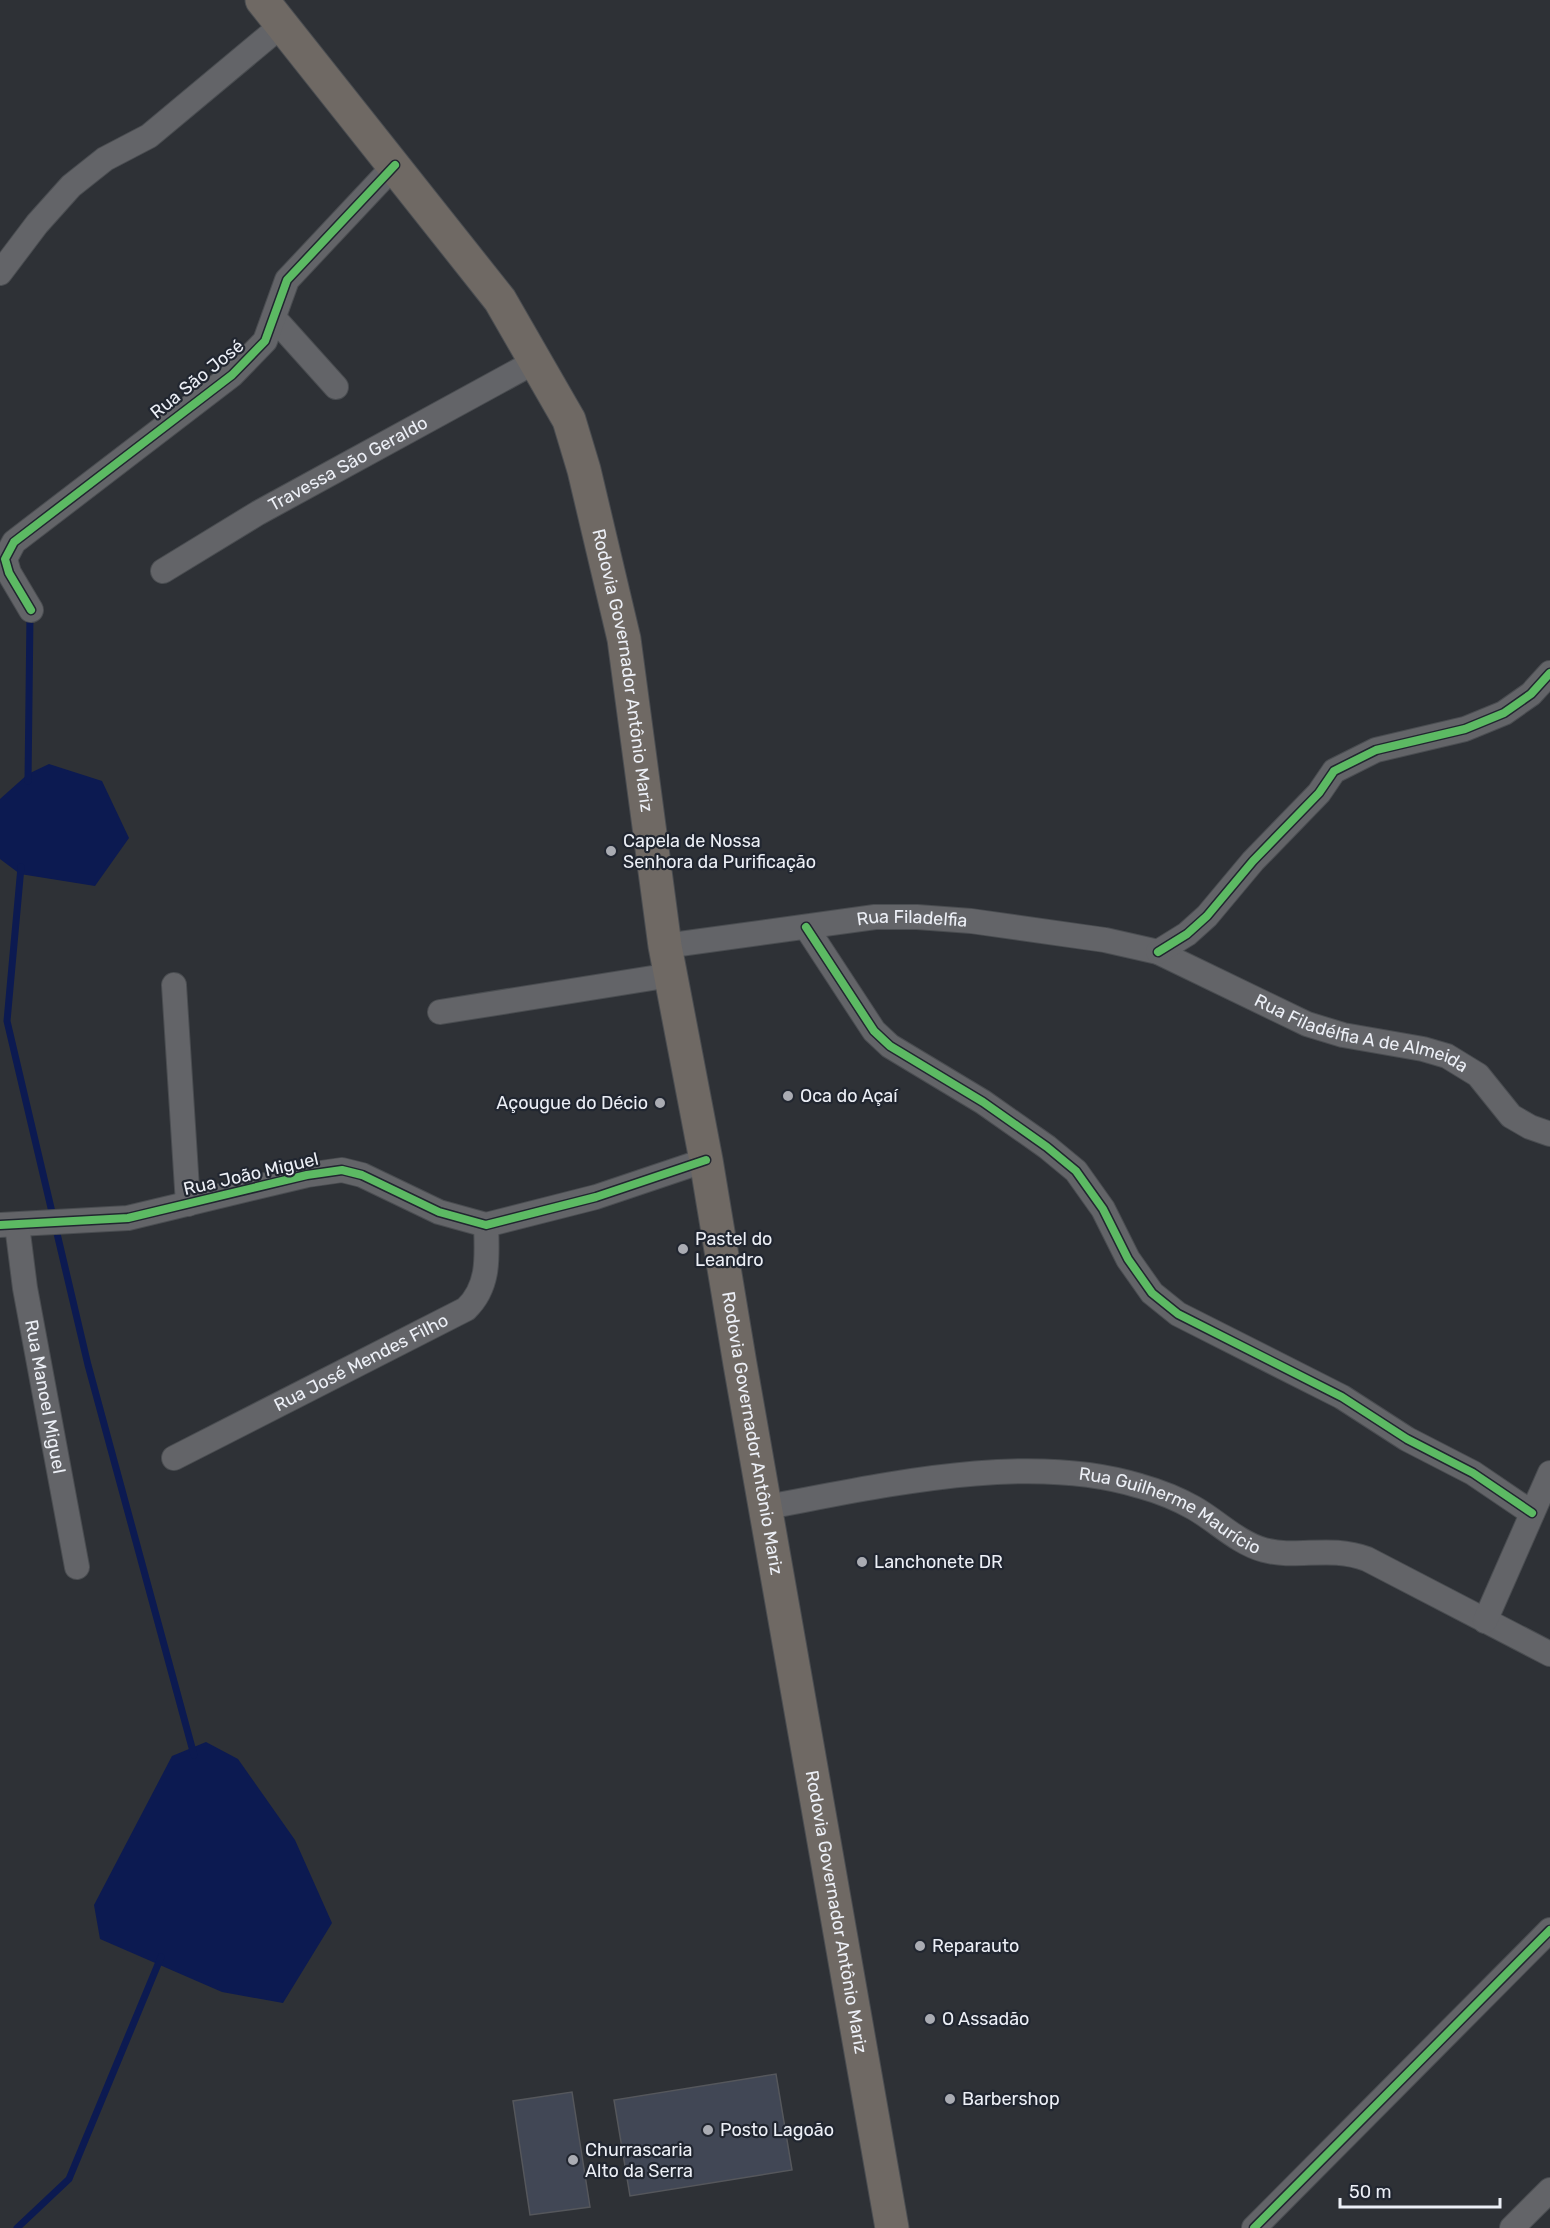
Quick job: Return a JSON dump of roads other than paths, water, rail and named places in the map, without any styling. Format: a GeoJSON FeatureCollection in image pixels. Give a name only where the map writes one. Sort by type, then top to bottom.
{"type":"FeatureCollection","features":[{"type":"Feature","properties":{"kind":"highway","name":"Rodovia Governador Antônio Mariz"},"geometry":{"type":"LineString","coordinates":[[272,12],[500,300],[569,420],[605,553],[624,639],[668,961],[706,1160],[891,2225]]}},
{"type":"Feature","properties":{"kind":"street"},"geometry":{"type":"LineString","coordinates":[[0,273],[37,224],[71,186],[105,159],[148,136],[272,12]]}},
{"type":"Feature","properties":{"kind":"street","name":"Rua São José"},"geometry":{"type":"LineString","coordinates":[[31,610],[9,573],[4,559],[14,542],[232,375],[265,341],[287,280],[395,165]]}},
{"type":"Feature","properties":{"kind":"street"},"geometry":{"type":"LineString","coordinates":[[274,318],[336,387]]}},
{"type":"Feature","properties":{"kind":"street","name":"Travessa São Geraldo"},"geometry":{"type":"LineString","coordinates":[[163,571],[258,513],[536,360]]}},
{"type":"Feature","properties":{"kind":"street"},"geometry":{"type":"LineString","coordinates":[[1158,952],[1187,934],[1207,916],[1253,861],[1319,793],[1334,771],[1376,750],[1465,729],[1504,713],[1532,694],[1550,673]]}},
{"type":"Feature","properties":{"kind":"street","name":"Rua Filadelfia"},"geometry":{"type":"LineString","coordinates":[[440,1012],[807,927],[875,917],[927,918],[1060,933],[1158,952]]}},
{"type":"Feature","properties":{"kind":"street"},"geometry":{"type":"LineString","coordinates":[[807,927],[874,1031],[890,1046],[1001,1115],[1077,1171],[1103,1209],[1128,1258],[1146,1284],[1178,1314],[1342,1397],[1407,1439],[1473,1473],[1532,1513]]}},
{"type":"Feature","properties":{"kind":"street","name":"Rua Filadélfia A de Almeida"},"geometry":{"type":"LineString","coordinates":[[1158,952],[1307,1024],[1343,1035],[1423,1049],[1460,1062],[1478,1075],[1511,1116],[1530,1127],[1550,1134]]}},
{"type":"Feature","properties":{"kind":"street"},"geometry":{"type":"LineString","coordinates":[[174,985],[188,1204]]}},
{"type":"Feature","properties":{"kind":"street","name":"Rua João Miguel"},"geometry":{"type":"LineString","coordinates":[[8,1225],[128,1218],[342,1170],[362,1175],[439,1212],[486,1225],[596,1197],[706,1160]]}},
{"type":"Feature","properties":{"kind":"street","name":"Rua Manoel Miguel"},"geometry":{"type":"LineString","coordinates":[[8,1225],[25,1288],[77,1567]]}},
{"type":"Feature","properties":{"kind":"street","name":"Rua José Mendes Filho"},"geometry":{"type":"LineString","coordinates":[[174,1458],[466,1309],[478,1297],[484,1285],[486,1225]]}},
{"type":"Feature","properties":{"kind":"street","name":"Rua Guilherme Maurício"},"geometry":{"type":"LineString","coordinates":[[767,1507],[932,1478],[1047,1471],[1110,1478],[1142,1486],[1194,1507],[1251,1545],[1266,1551],[1348,1552],[1367,1559],[1550,1654]]}},
{"type":"Feature","properties":{"kind":"street"},"geometry":{"type":"LineString","coordinates":[[1485,1621],[1550,1473]]}},
{"type":"Feature","properties":{"kind":"street"},"geometry":{"type":"LineString","coordinates":[[1254,2228],[1550,1930]]}},
{"type":"Feature","properties":{"kind":"street"},"geometry":{"type":"LineString","coordinates":[[1512,2228],[1550,2190]]}},
{"type":"Feature","properties":{"kind":"waterway"},"geometry":{"type":"LineString","coordinates":[[28,781],[30,615]]}},
{"type":"Feature","properties":{"kind":"waterway"},"geometry":{"type":"LineString","coordinates":[[21,867],[7,1021],[88,1365],[194,1755]]}},
{"type":"Feature","properties":{"kind":"waterway"},"geometry":{"type":"LineString","coordinates":[[17,2228],[69,2179],[161,1957]]}},
{"type":"Feature","properties":{"kind":"place","name":"Capela de Nossa Senhora da Purificação"},"geometry":{"type":"Point","coordinates":[611,851]}},
{"type":"Feature","properties":{"kind":"place","name":"Oca do Açaí"},"geometry":{"type":"Point","coordinates":[788,1096]}},
{"type":"Feature","properties":{"kind":"place","name":"Açougue do Décio"},"geometry":{"type":"Point","coordinates":[660,1103]}},
{"type":"Feature","properties":{"kind":"place","name":"Pastel do Leandro"},"geometry":{"type":"Point","coordinates":[683,1249]}},
{"type":"Feature","properties":{"kind":"place","name":"Lanchonete DR"},"geometry":{"type":"Point","coordinates":[862,1562]}},
{"type":"Feature","properties":{"kind":"place","name":"Reparauto"},"geometry":{"type":"Point","coordinates":[920,1946]}},
{"type":"Feature","properties":{"kind":"place","name":"O Assadão"},"geometry":{"type":"Point","coordinates":[930,2019]}},
{"type":"Feature","properties":{"kind":"place","name":"Barbershop"},"geometry":{"type":"Point","coordinates":[950,2099]}},
{"type":"Feature","properties":{"kind":"place","name":"Posto Lagoão"},"geometry":{"type":"Point","coordinates":[708,2130]}},
{"type":"Feature","properties":{"kind":"place","name":"Churrascaria Alto da Serra"},"geometry":{"type":"Point","coordinates":[573,2160]}}]}
